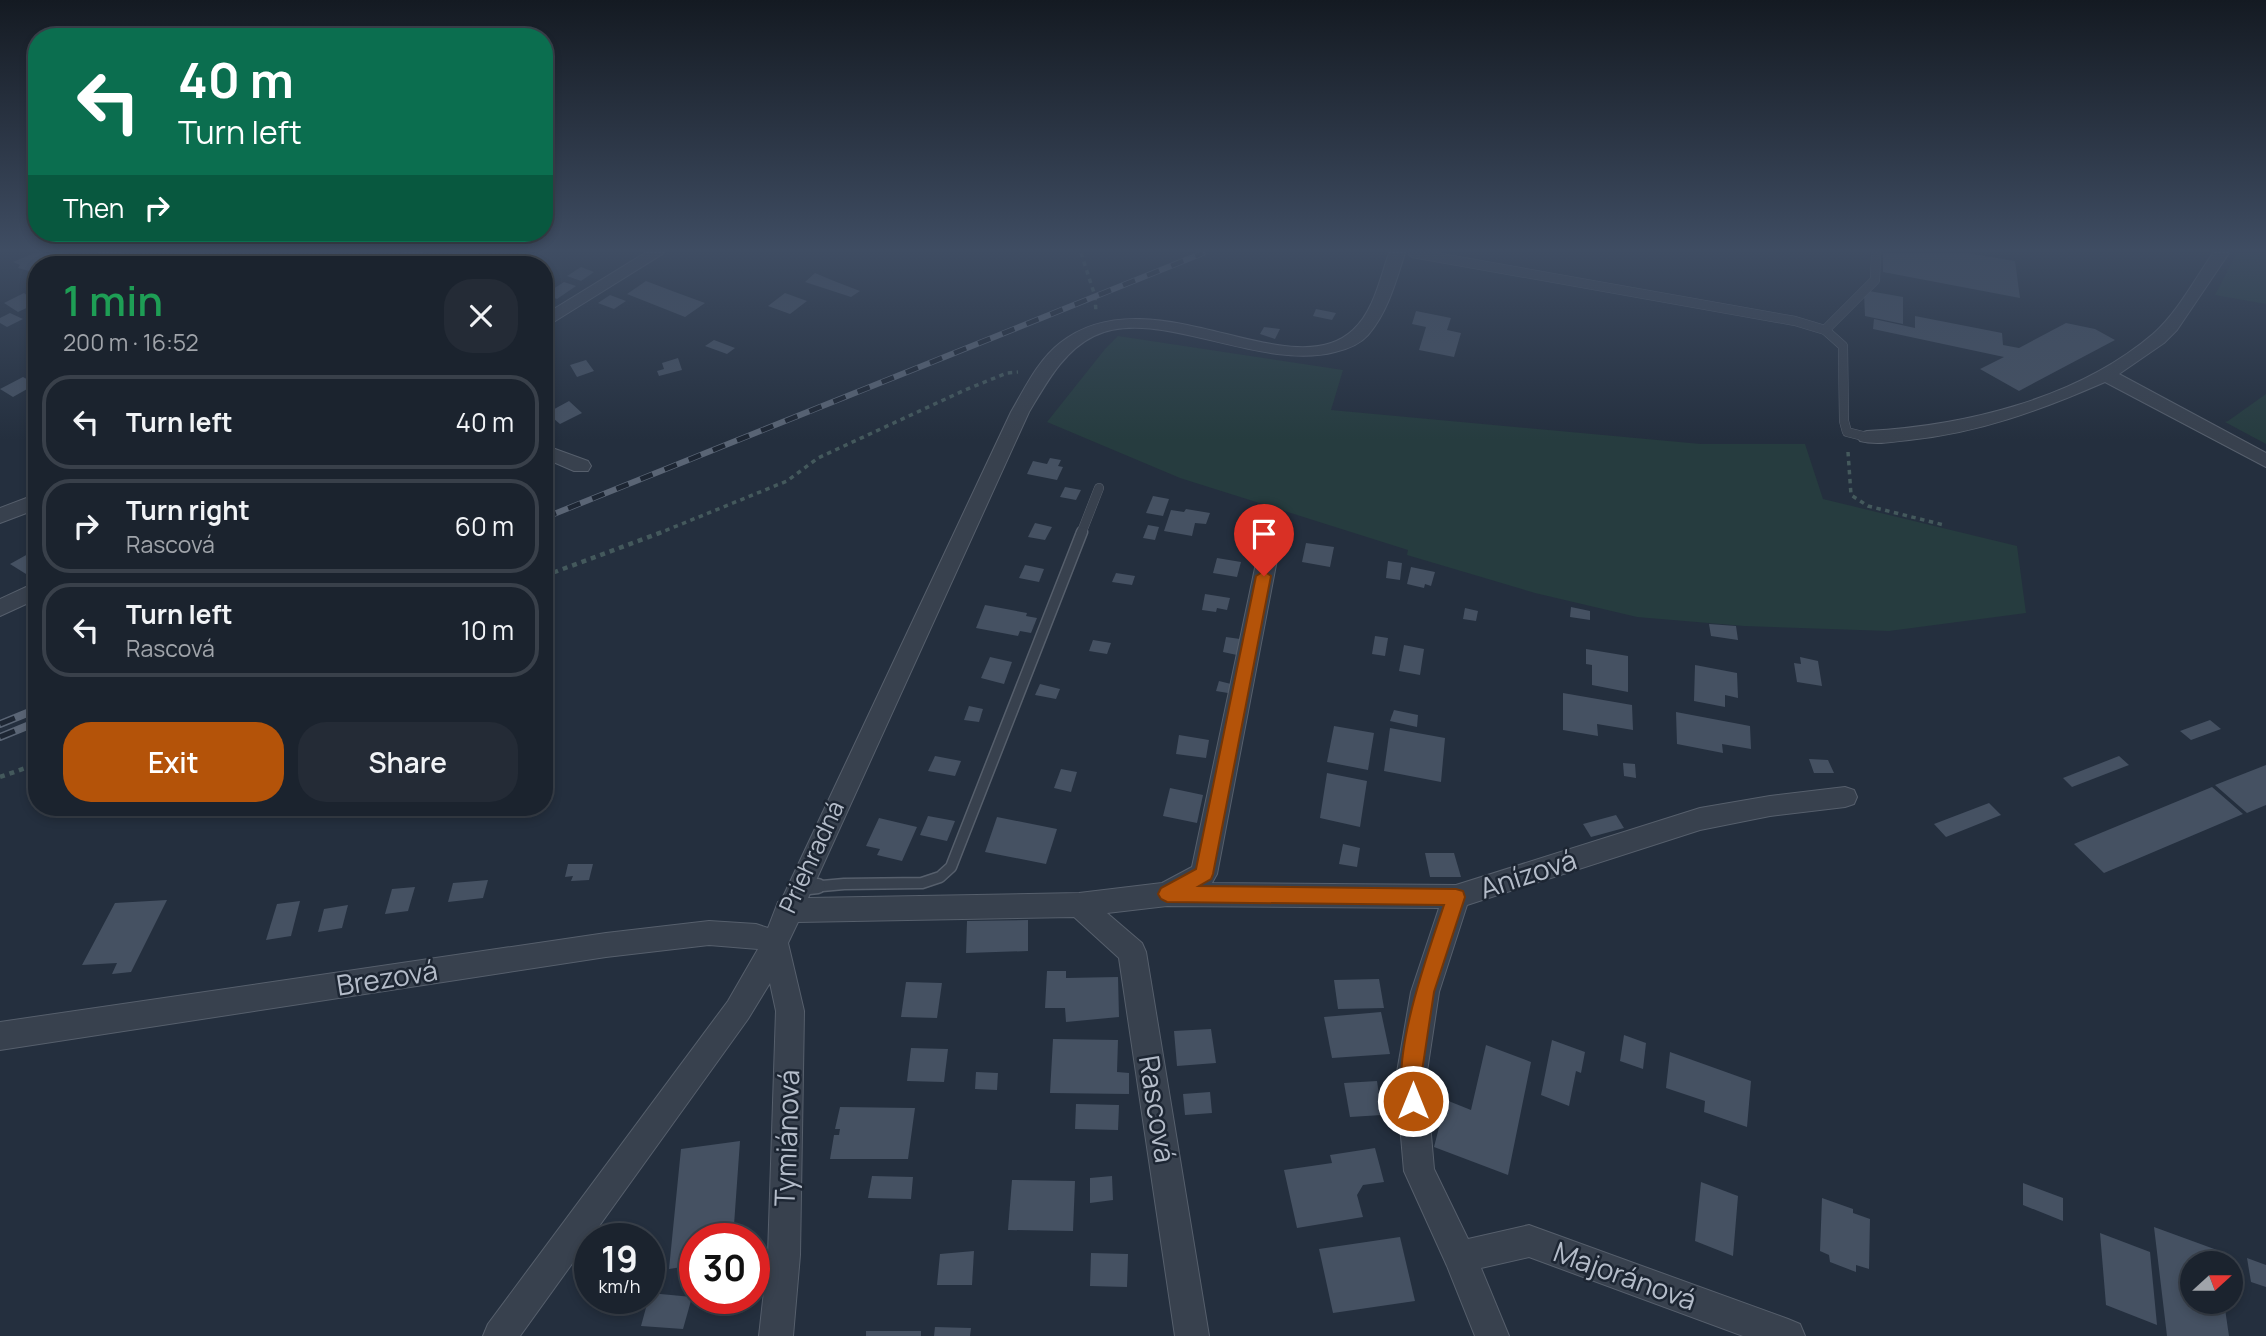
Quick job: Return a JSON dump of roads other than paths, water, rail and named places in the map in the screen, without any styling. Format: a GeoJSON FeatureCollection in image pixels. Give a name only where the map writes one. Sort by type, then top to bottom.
{"type":"FeatureCollection","features":[{"type":"Feature","properties":{"kind":"street","name":"Priehradná"},"geometry":{"type":"LineString","coordinates":[[500,1336],[760,975],[792,899],[1020,412],[1044,369],[1067,344],[1098,328],[1126,322],[1150,322],[1277,350],[1302,351],[1334,347],[1354,338],[1371,315]]}},
{"type":"Feature","properties":{"kind":"street"},"geometry":{"type":"LineString","coordinates":[[1867,437],[1912,435],[1983,422],[2017,412],[2106,374],[2158,339],[2178,315]]}},
{"type":"Feature","properties":{"kind":"street"},"geometry":{"type":"LineString","coordinates":[[2106,374],[2266,461]]}},
{"type":"Feature","properties":{"kind":"street"},"geometry":{"type":"LineString","coordinates":[[553,455],[581,466]]}},
{"type":"Feature","properties":{"kind":"street"},"geometry":{"type":"LineString","coordinates":[[0,516],[28,505]]}},
{"type":"Feature","properties":{"kind":"street"},"geometry":{"type":"LineString","coordinates":[[1167,894],[1204,874],[1269,549]]}},
{"type":"Feature","properties":{"kind":"street"},"geometry":{"type":"LineString","coordinates":[[0,608],[28,594]]}},
{"type":"Feature","properties":{"kind":"street","name":"Anízová"},"geometry":{"type":"LineString","coordinates":[[1492,1336],[1460,1257],[1419,1171],[1411,1078],[1424,992],[1456,897],[1700,819],[1770,806],[1845,797]]}},
{"type":"Feature","properties":{"kind":"street"},"geometry":{"type":"LineString","coordinates":[[792,899],[1079,905],[1167,894],[1456,897]]}},
{"type":"Feature","properties":{"kind":"street","name":"Rascová"},"geometry":{"type":"LineString","coordinates":[[1079,905],[1132,951],[1192,1336]]}},
{"type":"Feature","properties":{"kind":"street","name":"Brezová"},"geometry":{"type":"LineString","coordinates":[[0,1036],[606,944],[709,933],[756,936],[774,942]]}},
{"type":"Feature","properties":{"kind":"street","name":"Tymiánová"},"geometry":{"type":"LineString","coordinates":[[774,942],[790,1011],[784,1255],[776,1336]]}},
{"type":"Feature","properties":{"kind":"street","name":"Majoránová"},"geometry":{"type":"LineString","coordinates":[[1460,1257],[1529,1241],[1788,1336]]}},
{"type":"Feature","properties":{"kind":"lane"},"geometry":{"type":"LineString","coordinates":[[1763,315],[1825,330],[1843,346],[1844,421],[1847,432],[1867,437]]}},
{"type":"Feature","properties":{"kind":"lane"},"geometry":{"type":"LineString","coordinates":[[1825,330],[1841,315]]}},
{"type":"Feature","properties":{"kind":"lane"},"geometry":{"type":"LineString","coordinates":[[792,899],[844,884],[922,883],[940,877],[951,867],[1099,488]]}},
{"type":"Feature","properties":{"kind":"railway"},"geometry":{"type":"LineString","coordinates":[[553,514],[1048,315]]}},
{"type":"Feature","properties":{"kind":"railway"},"geometry":{"type":"LineString","coordinates":[[0,724],[28,713]]}},
{"type":"Feature","properties":{"kind":"railway"},"geometry":{"type":"LineString","coordinates":[[0,737],[28,726]]}}]}
